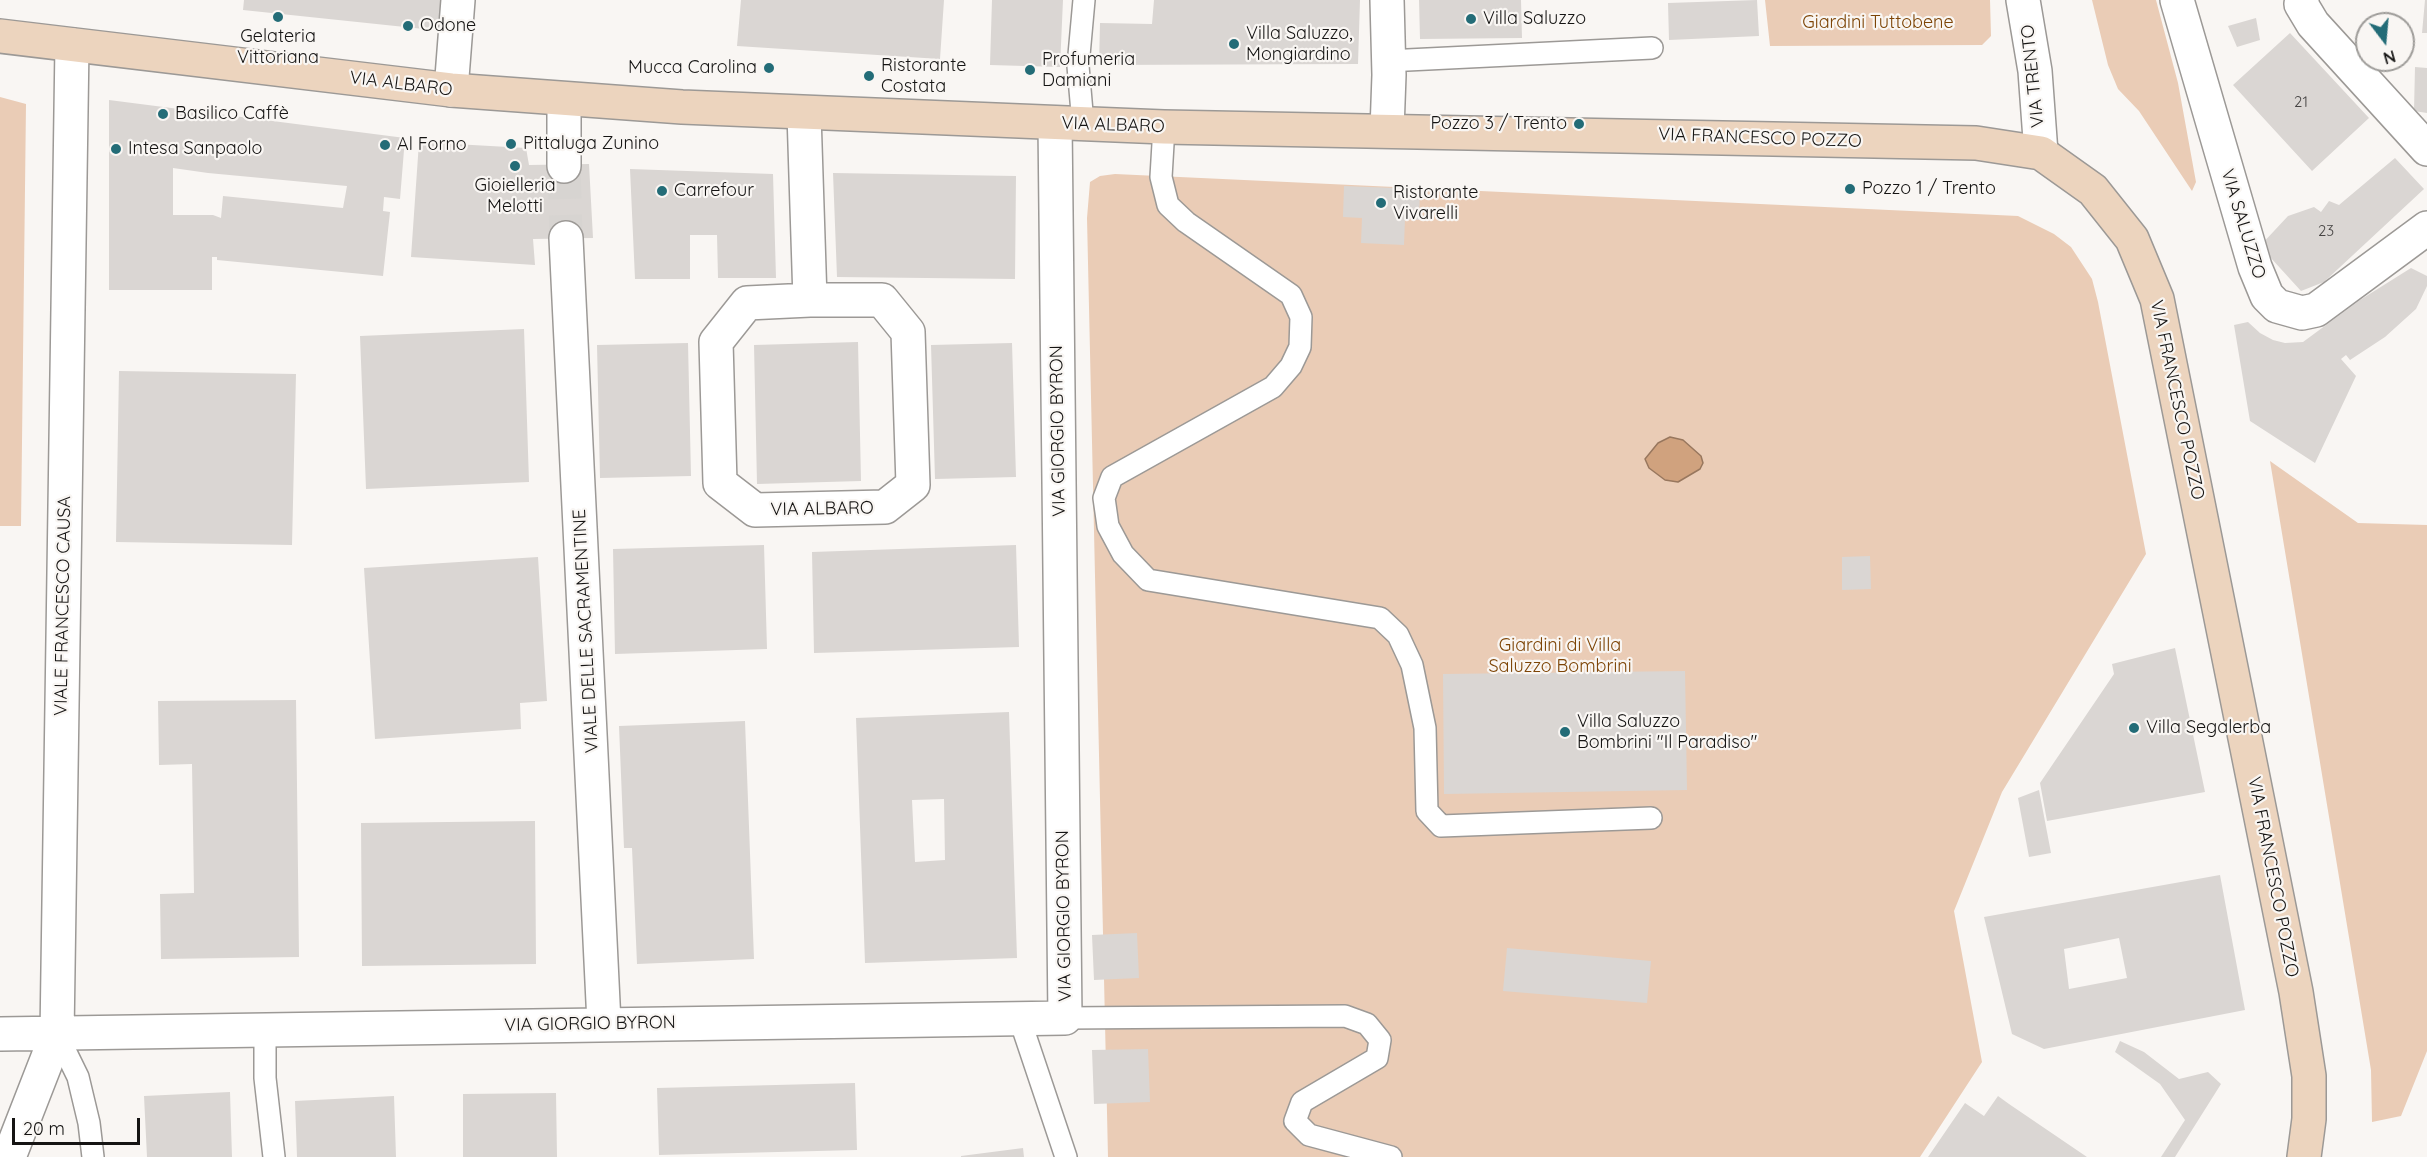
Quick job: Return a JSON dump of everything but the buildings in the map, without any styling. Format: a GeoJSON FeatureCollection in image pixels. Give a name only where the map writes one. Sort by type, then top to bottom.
{"type":"FeatureCollection","features":[{"type":"Feature","properties":{"kind":"main road","name":"VIA ALBARO"},"geometry":{"type":"LineString","coordinates":[[0,36],[452,90],[564,99],[804,114],[1164,127],[1387,130]]}},
{"type":"Feature","properties":{"kind":"main road","name":"VIA FRANCESCO POZZO"},"geometry":{"type":"LineString","coordinates":[[1387,130],[1976,143],[2041,153],[2093,190],[2132,239],[2157,299],[2296,992],[2309,1076],[2309,1119],[2304,1157]]}},
{"type":"Feature","properties":{"kind":"street"},"geometry":{"type":"LineString","coordinates":[[452,90],[458,0]]}},
{"type":"Feature","properties":{"kind":"street"},"geometry":{"type":"LineString","coordinates":[[1387,0],[1387,130]]}},
{"type":"Feature","properties":{"kind":"street","name":"VIA TRENTO"},"geometry":{"type":"LineString","coordinates":[[2023,0],[2033,59],[2041,153]]}},
{"type":"Feature","properties":{"kind":"street","name":"VIA SALUZZO"},"geometry":{"type":"LineString","coordinates":[[2177,0],[2255,267],[2267,296],[2277,306],[2302,313],[2316,310],[2427,228]]}},
{"type":"Feature","properties":{"kind":"street"},"geometry":{"type":"LineString","coordinates":[[2301,2],[2313,24],[2427,149]]}},
{"type":"Feature","properties":{"kind":"street","name":"VIALE FRANCESCO CAUSA"},"geometry":{"type":"LineString","coordinates":[[9,1157],[57,1034],[72,45]]}},
{"type":"Feature","properties":{"kind":"street"},"geometry":{"type":"LineString","coordinates":[[564,99],[564,166]]}},
{"type":"Feature","properties":{"kind":"street"},"geometry":{"type":"LineString","coordinates":[[804,114],[810,300]]}},
{"type":"Feature","properties":{"kind":"street","name":"VIA GIORGIO BYRON"},"geometry":{"type":"LineString","coordinates":[[0,1034],[604,1023],[1065,1018],[1069,123]]}},
{"type":"Feature","properties":{"kind":"street","name":"VIALE DELLE SACRAMENTINE"},"geometry":{"type":"LineString","coordinates":[[566,238],[604,1023]]}},
{"type":"Feature","properties":{"kind":"street","name":"VIA ALBARO"},"geometry":{"type":"LineString","coordinates":[[810,300],[882,300],[908,332],[912,485],[885,507],[755,510],[720,483],[716,342],[747,303],[810,300]]}},
{"type":"Feature","properties":{"kind":"lane"},"geometry":{"type":"LineString","coordinates":[[1069,123],[1078,66],[1084,0]]}},
{"type":"Feature","properties":{"kind":"lane"},"geometry":{"type":"LineString","coordinates":[[1388,61],[1652,48]]}},
{"type":"Feature","properties":{"kind":"lane"},"geometry":{"type":"LineString","coordinates":[[1164,127],[1161,177],[1168,205],[1186,222],[1291,295],[1301,317],[1300,346],[1291,366],[1273,387],[1112,477],[1104,498],[1108,526],[1123,554],[1148,580],[1380,618],[1398,635],[1412,665],[1425,728],[1427,811],[1441,826],[1650,818]]}},
{"type":"Feature","properties":{"kind":"lane"},"geometry":{"type":"LineString","coordinates":[[1065,1018],[1345,1016],[1367,1024],[1380,1040],[1377,1058],[1302,1102],[1296,1121],[1308,1135],[1391,1157]]}},
{"type":"Feature","properties":{"kind":"lane"},"geometry":{"type":"LineString","coordinates":[[1020,1020],[1066,1157]]}},
{"type":"Feature","properties":{"kind":"lane"},"geometry":{"type":"LineString","coordinates":[[265,1030],[265,1078],[274,1157]]}},
{"type":"Feature","properties":{"kind":"lane"},"geometry":{"type":"LineString","coordinates":[[57,1034],[78,1077],[89,1123],[93,1157]]}},
{"type":"Feature","properties":{"kind":"green space","name":"Giardini Tuttobene"},"geometry":{"type":"Polygon","coordinates":[[[1765,0],[1990,0],[1991,36],[1982,45],[1770,46],[1765,0]]]}},
{"type":"Feature","properties":{"kind":"green space"},"geometry":{"type":"Polygon","coordinates":[[[2092,0],[2156,0],[2178,83],[2196,182],[2192,191],[2139,111],[2118,89],[2108,65],[2092,0]]]}},
{"type":"Feature","properties":{"kind":"green space"},"geometry":{"type":"Polygon","coordinates":[[[0,97],[26,104],[21,526],[0,526],[0,97]]]}},
{"type":"Feature","properties":{"kind":"green space","name":"Giardini di Villa Saluzzo Bombrini"},"geometry":{"type":"Polygon","coordinates":[[[1115,174],[2018,216],[2054,234],[2071,247],[2092,279],[2098,302],[2146,554],[2002,792],[1954,911],[1982,1062],[1920,1157],[1108,1157],[1087,218],[1090,182],[1100,176],[1115,174]]]}},
{"type":"Feature","properties":{"kind":"green space"},"geometry":{"type":"Polygon","coordinates":[[[2270,461],[2358,523],[2427,525],[2427,1051],[2401,1116],[2372,1122],[2371,1070],[2270,461]]]}},
{"type":"Feature","properties":{"kind":"shaded area"},"geometry":{"type":"Polygon","coordinates":[[[1670,437],[1683,440],[1701,456],[1703,463],[1700,469],[1678,482],[1665,480],[1649,468],[1645,459],[1658,443],[1670,437]]]}},
{"type":"Feature","properties":{"kind":"tunnel"},"geometry":{"type":"LineString","coordinates":[[564,166],[566,238]]}},
{"type":"Feature","properties":{"kind":"place","name":"Gelateria Vittoriana"},"geometry":{"type":"Point","coordinates":[278,17]}},
{"type":"Feature","properties":{"kind":"place","name":"Villa Saluzzo"},"geometry":{"type":"Point","coordinates":[1471,19]}},
{"type":"Feature","properties":{"kind":"place","name":"Odone"},"geometry":{"type":"Point","coordinates":[408,26]}},
{"type":"Feature","properties":{"kind":"place","name":"Villa Saluzzo, Mongiardino"},"geometry":{"type":"Point","coordinates":[1234,44]}},
{"type":"Feature","properties":{"kind":"place","name":"Mucca Carolina"},"geometry":{"type":"Point","coordinates":[769,68]}},
{"type":"Feature","properties":{"kind":"place","name":"Profumeria Damiani"},"geometry":{"type":"Point","coordinates":[1030,70]}},
{"type":"Feature","properties":{"kind":"place","name":"Ristorante Costata"},"geometry":{"type":"Point","coordinates":[869,76]}},
{"type":"Feature","properties":{"kind":"place","name":"Basilico Caffè"},"geometry":{"type":"Point","coordinates":[163,114]}},
{"type":"Feature","properties":{"kind":"place","name":"Pozzo 3 / Trento"},"geometry":{"type":"Point","coordinates":[1579,124]}},
{"type":"Feature","properties":{"kind":"place","name":"Pittaluga Zunino"},"geometry":{"type":"Point","coordinates":[511,144]}},
{"type":"Feature","properties":{"kind":"place","name":"Al Forno"},"geometry":{"type":"Point","coordinates":[385,145]}},
{"type":"Feature","properties":{"kind":"place","name":"Intesa Sanpaolo"},"geometry":{"type":"Point","coordinates":[116,149]}},
{"type":"Feature","properties":{"kind":"place","name":"Gioielleria Melotti"},"geometry":{"type":"Point","coordinates":[515,166]}},
{"type":"Feature","properties":{"kind":"place","name":"Pozzo 1 / Trento"},"geometry":{"type":"Point","coordinates":[1850,189]}},
{"type":"Feature","properties":{"kind":"place","name":"Carrefour"},"geometry":{"type":"Point","coordinates":[662,191]}},
{"type":"Feature","properties":{"kind":"place","name":"Ristorante Vivarelli"},"geometry":{"type":"Point","coordinates":[1381,203]}},
{"type":"Feature","properties":{"kind":"place","name":"Villa Segalerba"},"geometry":{"type":"Point","coordinates":[2134,728]}},
{"type":"Feature","properties":{"kind":"place","name":"Villa Saluzzo Bombrini \"Il Paradiso\""},"geometry":{"type":"Point","coordinates":[1565,732]}}]}
